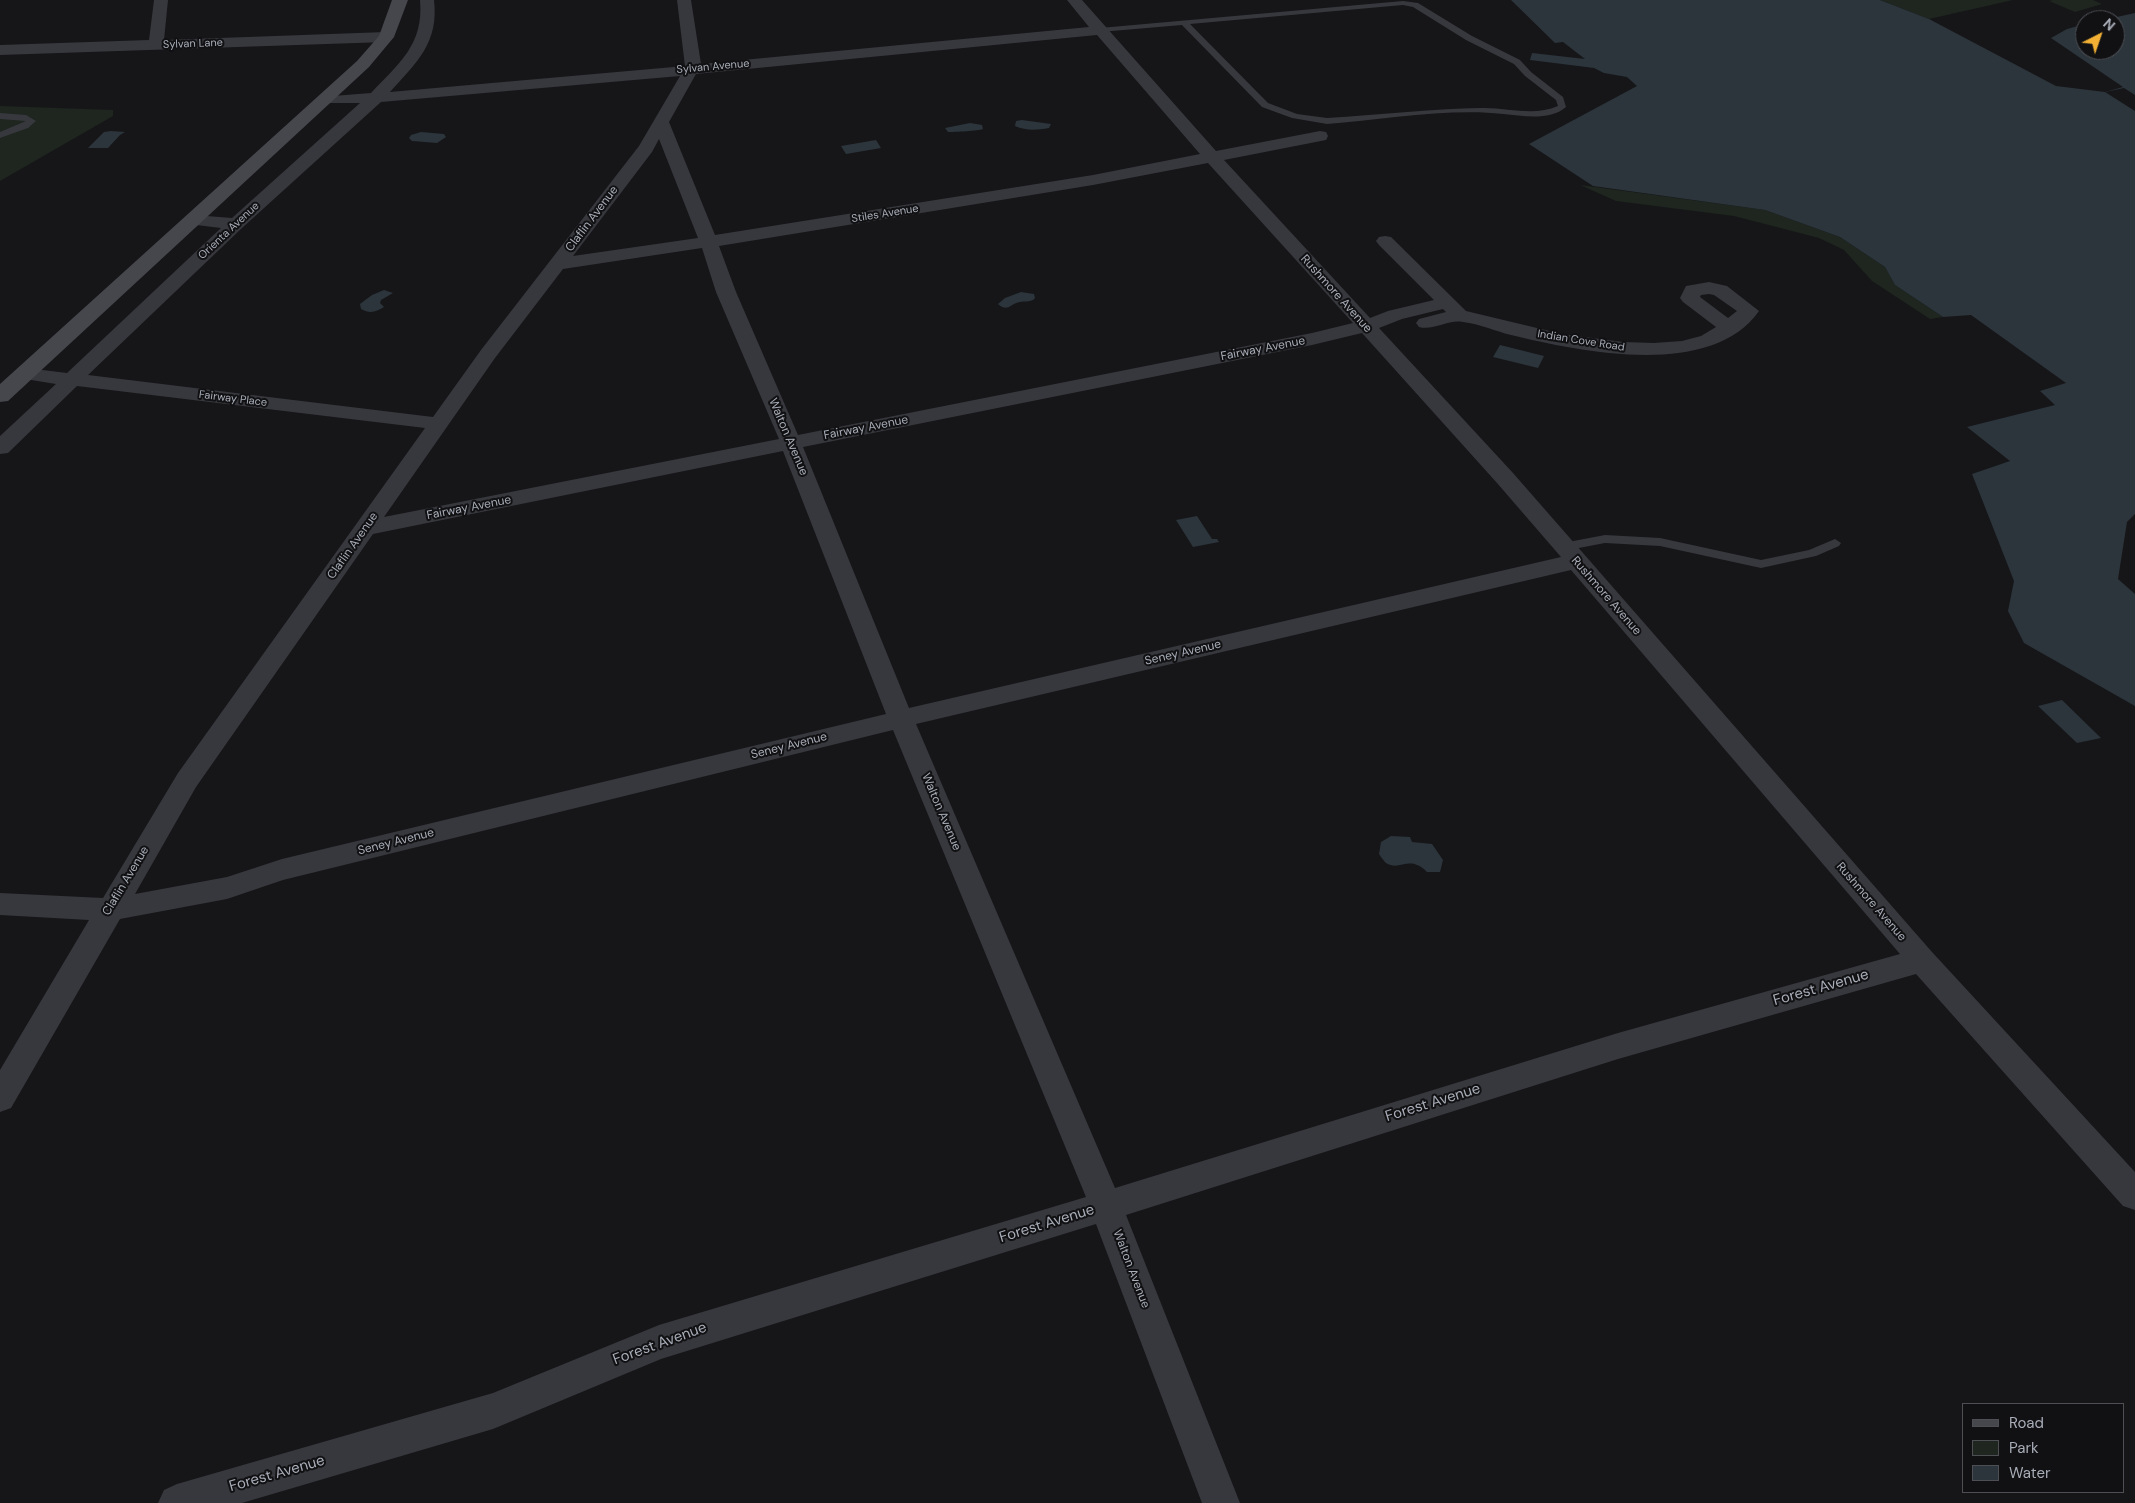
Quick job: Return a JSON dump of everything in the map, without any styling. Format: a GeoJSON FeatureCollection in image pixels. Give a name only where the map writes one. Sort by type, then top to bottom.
{"type":"FeatureCollection","features":[{"type":"Feature","properties":{"kind":"street"},"geometry":{"type":"LineString","coordinates":[[156,45],[161,0]]}},
{"type":"Feature","properties":{"kind":"street"},"geometry":{"type":"LineString","coordinates":[[0,396],[326,100],[363,64],[386,37],[400,0]]}},
{"type":"Feature","properties":{"kind":"street","name":"Orienta Avenue"},"geometry":{"type":"LineString","coordinates":[[0,448],[236,224],[376,98],[410,60],[423,41],[429,18],[427,0]]}},
{"type":"Feature","properties":{"kind":"street","name":"Claflin Avenue"},"geometry":{"type":"LineString","coordinates":[[0,1098],[187,780],[488,354],[646,148],[694,66],[684,0]]}},
{"type":"Feature","properties":{"kind":"street","name":"Rushmore Avenue"},"geometry":{"type":"LineString","coordinates":[[1074,0],[1212,157],[1505,478],[1922,960],[2135,1195]]}},
{"type":"Feature","properties":{"kind":"street","name":"Sylvan Avenue"},"geometry":{"type":"LineString","coordinates":[[326,100],[376,98],[690,70],[1100,30]]}},
{"type":"Feature","properties":{"kind":"street","name":"Sylvan Lane"},"geometry":{"type":"LineString","coordinates":[[0,50],[386,37]]}},
{"type":"Feature","properties":{"kind":"street","name":"Walton Avenue"},"geometry":{"type":"LineString","coordinates":[[661,122],[709,242],[726,292],[791,443],[902,719],[1106,1206],[1221,1503]]}},
{"type":"Feature","properties":{"kind":"street","name":"Stiles Avenue"},"geometry":{"type":"LineString","coordinates":[[557,264],[709,242],[1093,180],[1320,136]]}},
{"type":"Feature","properties":{"kind":"street"},"geometry":{"type":"LineString","coordinates":[[194,220],[236,224]]}},
{"type":"Feature","properties":{"kind":"street","name":"Indian Cove Road"},"geometry":{"type":"LineString","coordinates":[[1385,241],[1455,309],[1511,329],[1592,345],[1644,350],[1686,346],[1719,336],[1729,328]]}},
{"type":"Feature","properties":{"kind":"street","name":"Indian Cove Road"},"geometry":{"type":"LineString","coordinates":[[1366,326],[1406,326],[1455,309]]}},
{"type":"Feature","properties":{"kind":"street","name":"Fairway Avenue"},"geometry":{"type":"LineString","coordinates":[[366,528],[1312,339],[1366,326]]}},
{"type":"Feature","properties":{"kind":"street","name":"Fairway Place"},"geometry":{"type":"LineString","coordinates":[[26,374],[440,424]]}},
{"type":"Feature","properties":{"kind":"street","name":"Seney Avenue"},"geometry":{"type":"LineString","coordinates":[[0,904],[109,910],[227,888],[282,870],[1570,554]]}},
{"type":"Feature","properties":{"kind":"street","name":"Forest Avenue"},"geometry":{"type":"LineString","coordinates":[[177,1503],[493,1411],[659,1342],[1106,1206],[1618,1046],[1922,960]]}},
{"type":"Feature","properties":{"kind":"lane"},"geometry":{"type":"LineString","coordinates":[[1100,30],[1182,22],[1403,3],[1415,5],[1469,38],[1517,62],[1528,74],[1560,99],[1562,107],[1554,112],[1534,114],[1484,110],[1337,120],[1309,120],[1281,113],[1265,105],[1182,22]]}},
{"type":"Feature","properties":{"kind":"lane"},"geometry":{"type":"LineString","coordinates":[[0,116],[26,118],[32,121],[25,126],[0,135]]}},
{"type":"Feature","properties":{"kind":"lane"},"geometry":{"type":"LineString","coordinates":[[1570,554],[1605,539],[1660,542],[1761,564],[1812,553],[1835,543]]}},
{"type":"Feature","properties":{"kind":"green space"},"geometry":{"type":"Polygon","coordinates":[[[1880,0],[2013,0],[1929,19],[1880,0]]]}},
{"type":"Feature","properties":{"kind":"green space"},"geometry":{"type":"Polygon","coordinates":[[[2093,0],[2102,4],[2075,10],[2075,12],[2049,1],[2093,0]]]}},
{"type":"Feature","properties":{"kind":"green space"},"geometry":{"type":"Polygon","coordinates":[[[0,106],[113,110],[113,116],[0,181],[0,106]]]}},
{"type":"Feature","properties":{"kind":"green space"},"geometry":{"type":"Polygon","coordinates":[[[1580,185],[1765,210],[1840,237],[1885,267],[1895,285],[1943,317],[1930,319],[1872,281],[1844,250],[1819,238],[1734,216],[1616,201],[1580,185]]]}},
{"type":"Feature","properties":{"kind":"water"},"geometry":{"type":"Polygon","coordinates":[[[1511,0],[1880,0],[1929,19],[2056,86],[2105,92],[2123,87],[2083,60],[2125,60],[2125,15],[2135,13],[2135,514],[2127,522],[2118,579],[2135,594],[2135,706],[2024,643],[2008,611],[2014,581],[1972,474],[2010,461],[1967,427],[2055,405],[2040,391],[2066,383],[1971,315],[1943,317],[1895,285],[1885,267],[1840,237],[1765,210],[1593,186],[1529,144],[1637,86],[1627,77],[1604,73],[1594,68],[1530,60],[1532,53],[1585,59],[1563,42],[1555,43],[1511,0]]]}},
{"type":"Feature","properties":{"kind":"water"},"geometry":{"type":"Polygon","coordinates":[[[2075,27],[2075,54],[2051,38],[2075,27]]]}},
{"type":"Feature","properties":{"kind":"water"},"geometry":{"type":"Polygon","coordinates":[[[1022,120],[1051,124],[1049,128],[1036,130],[1015,126],[1016,121],[1022,120]]]}},
{"type":"Feature","properties":{"kind":"water"},"geometry":{"type":"Polygon","coordinates":[[[970,123],[982,125],[983,129],[948,132],[945,128],[970,123]]]}},
{"type":"Feature","properties":{"kind":"water"},"geometry":{"type":"Polygon","coordinates":[[[104,132],[125,132],[108,148],[88,148],[104,132]]]}},
{"type":"Feature","properties":{"kind":"water"},"geometry":{"type":"Polygon","coordinates":[[[421,132],[444,134],[446,137],[437,143],[412,141],[409,138],[411,135],[421,132]]]}},
{"type":"Feature","properties":{"kind":"water"},"geometry":{"type":"Polygon","coordinates":[[[876,140],[881,148],[846,154],[841,146],[876,140]]]}},
{"type":"Feature","properties":{"kind":"water"},"geometry":{"type":"Polygon","coordinates":[[[384,290],[393,293],[381,300],[380,303],[384,307],[373,312],[361,309],[360,304],[372,295],[384,290]]]}},
{"type":"Feature","properties":{"kind":"water"},"geometry":{"type":"Polygon","coordinates":[[[1021,292],[1034,294],[1035,298],[1007,308],[1001,307],[998,304],[1005,298],[1021,292]]]}},
{"type":"Feature","properties":{"kind":"water"},"geometry":{"type":"Polygon","coordinates":[[[1500,345],[1544,356],[1538,368],[1493,357],[1500,345]]]}},
{"type":"Feature","properties":{"kind":"water"},"geometry":{"type":"Polygon","coordinates":[[[1197,516],[1212,539],[1217,539],[1219,542],[1193,547],[1176,520],[1197,516]]]}},
{"type":"Feature","properties":{"kind":"water"},"geometry":{"type":"Polygon","coordinates":[[[2062,700],[2101,738],[2077,743],[2038,706],[2062,700]]]}},
{"type":"Feature","properties":{"kind":"water"},"geometry":{"type":"Polygon","coordinates":[[[1391,836],[1410,837],[1412,842],[1432,844],[1443,860],[1440,872],[1427,872],[1415,864],[1396,866],[1386,863],[1379,854],[1381,842],[1391,836]]]}},
{"type":"Feature","properties":{"kind":"pier"},"geometry":{"type":"Polygon","coordinates":[[[2124,88],[2135,95],[2135,111],[2105,92],[2124,88]]]}}]}
